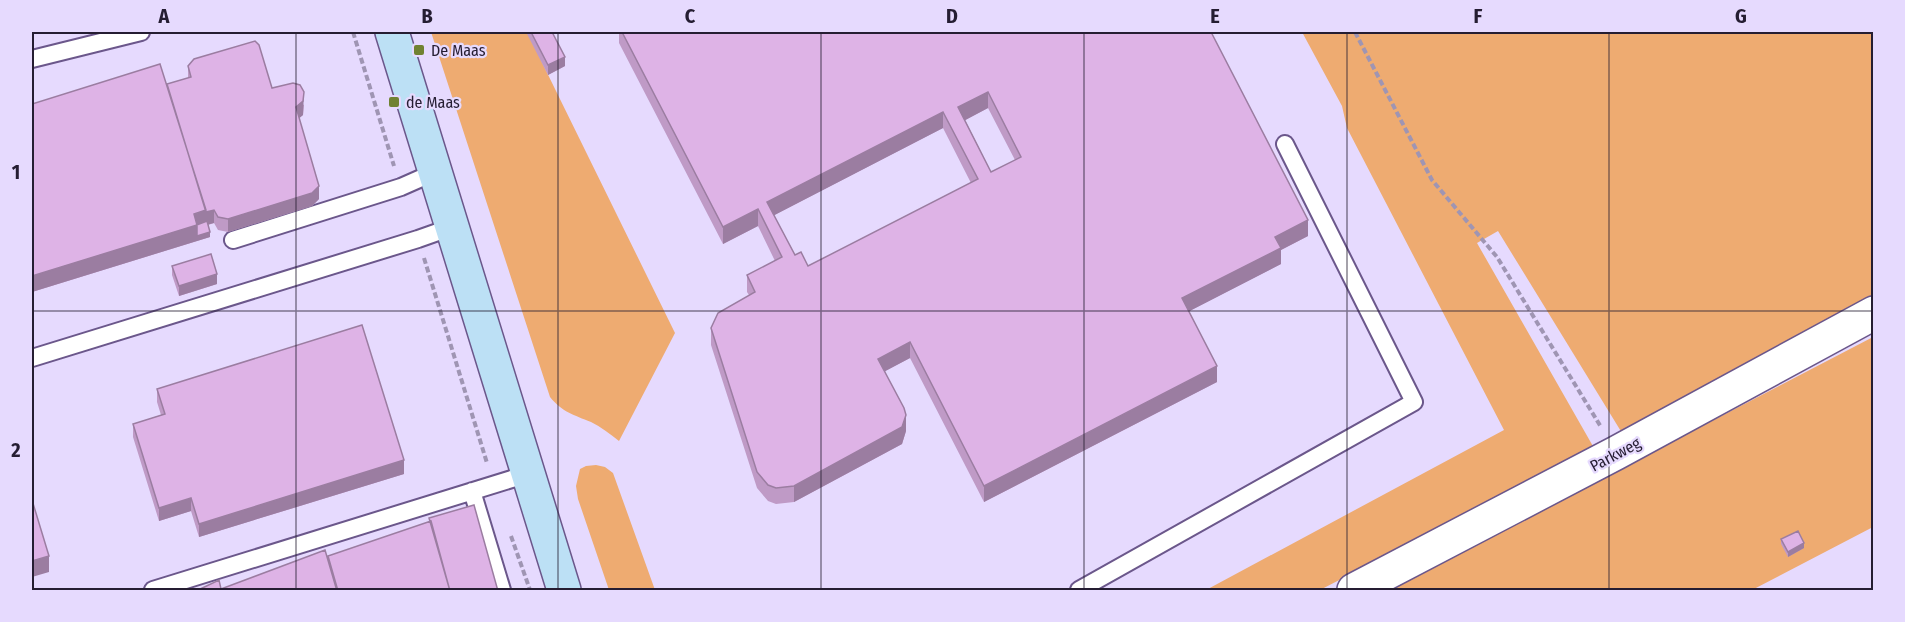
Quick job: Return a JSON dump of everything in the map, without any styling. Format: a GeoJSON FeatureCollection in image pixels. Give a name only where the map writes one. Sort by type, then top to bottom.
{"type":"FeatureCollection","features":[{"type":"Feature","properties":{"kind":"street"},"geometry":{"type":"LineString","coordinates":[[392,32],[564,591]]}},
{"type":"Feature","properties":{"kind":"street","name":"Parkweg"},"geometry":{"type":"LineString","coordinates":[[1354,591],[1616,453],[1874,313]]}},
{"type":"Feature","properties":{"kind":"lane"},"geometry":{"type":"LineString","coordinates":[[32,58],[141,32]]}},
{"type":"Feature","properties":{"kind":"lane"},"geometry":{"type":"LineString","coordinates":[[1079,591],[1414,402],[1285,144]]}},
{"type":"Feature","properties":{"kind":"lane"},"geometry":{"type":"LineString","coordinates":[[232,240],[401,187],[435,172]]}},
{"type":"Feature","properties":{"kind":"lane"},"geometry":{"type":"LineString","coordinates":[[32,358],[452,227]]}},
{"type":"Feature","properties":{"kind":"lane"},"geometry":{"type":"LineString","coordinates":[[153,591],[528,474]]}},
{"type":"Feature","properties":{"kind":"lane"},"geometry":{"type":"LineString","coordinates":[[472,491],[502,591]]}},
{"type":"Feature","properties":{"kind":"path"},"geometry":{"type":"LineString","coordinates":[[353,32],[401,187]]}},
{"type":"Feature","properties":{"kind":"path"},"geometry":{"type":"LineString","coordinates":[[1355,32],[1432,180],[1497,257],[1616,453]]}},
{"type":"Feature","properties":{"kind":"path"},"geometry":{"type":"LineString","coordinates":[[418,239],[494,484]]}},
{"type":"Feature","properties":{"kind":"path"},"geometry":{"type":"LineString","coordinates":[[508,527],[530,591]]}},
{"type":"Feature","properties":{"kind":"shaded area"},"geometry":{"type":"Polygon","coordinates":[[[431,32],[527,32],[675,333],[619,441],[595,424],[564,410],[550,397],[431,32]]]}},
{"type":"Feature","properties":{"kind":"shaded area"},"geometry":{"type":"Polygon","coordinates":[[[1302,32],[1873,32],[1873,297],[1622,433],[1498,231],[1477,243],[1594,448],[1320,590],[1206,590],[1504,430],[1347,128],[1342,106],[1302,32]]]}},
{"type":"Feature","properties":{"kind":"shaded area"},"geometry":{"type":"Polygon","coordinates":[[[1873,337],[1873,527],[1752,590],[1387,590],[1873,337]]]}},
{"type":"Feature","properties":{"kind":"shaded area"},"geometry":{"type":"Polygon","coordinates":[[[596,465],[605,467],[613,473],[655,590],[609,590],[578,499],[576,486],[580,469],[596,465]]]}},
{"type":"Feature","properties":{"kind":"building"},"geometry":{"type":"Polygon","coordinates":[[[531,32],[552,32],[565,57],[548,65],[531,32]]]}},
{"type":"Feature","properties":{"kind":"building"},"geometry":{"type":"Polygon","coordinates":[[[622,32],[1211,32],[1308,220],[1275,237],[1281,248],[1182,298],[1217,366],[984,486],[910,342],[878,359],[904,408],[906,415],[902,427],[794,486],[776,488],[768,485],[757,472],[711,328],[718,313],[755,292],[747,275],[782,257],[758,209],[723,227],[622,32]],[[988,92],[958,107],[991,172],[1021,157],[988,92]],[[943,112],[767,202],[795,255],[801,252],[808,266],[978,179],[943,112]]]}},
{"type":"Feature","properties":{"kind":"building"},"geometry":{"type":"Polygon","coordinates":[[[255,41],[259,45],[272,88],[293,83],[300,85],[304,92],[303,101],[296,107],[319,186],[312,193],[228,219],[218,217],[214,210],[206,212],[167,84],[191,77],[188,66],[194,59],[255,41]]]}},
{"type":"Feature","properties":{"kind":"building"},"geometry":{"type":"Polygon","coordinates":[[[160,64],[206,210],[194,214],[197,225],[32,276],[32,104],[160,64]]]}},
{"type":"Feature","properties":{"kind":"building"},"geometry":{"type":"Polygon","coordinates":[[[207,221],[210,232],[197,236],[197,225],[194,226],[207,221]]]}},
{"type":"Feature","properties":{"kind":"building"},"geometry":{"type":"Polygon","coordinates":[[[211,254],[217,274],[179,286],[172,266],[211,254]]]}},
{"type":"Feature","properties":{"kind":"building"},"geometry":{"type":"Polygon","coordinates":[[[362,325],[404,460],[199,524],[191,498],[159,508],[133,424],[165,414],[157,389],[362,325]]]}},
{"type":"Feature","properties":{"kind":"building"},"geometry":{"type":"Polygon","coordinates":[[[32,500],[49,556],[32,561],[32,500]]]}},
{"type":"Feature","properties":{"kind":"building"},"geometry":{"type":"Polygon","coordinates":[[[474,505],[498,591],[450,591],[429,518],[474,505]]]}},
{"type":"Feature","properties":{"kind":"building"},"geometry":{"type":"Polygon","coordinates":[[[431,521],[450,591],[338,591],[328,556],[431,521]]]}},
{"type":"Feature","properties":{"kind":"building"},"geometry":{"type":"Polygon","coordinates":[[[1798,531],[1804,543],[1788,552],[1781,539],[1798,531]]]}},
{"type":"Feature","properties":{"kind":"building"},"geometry":{"type":"Polygon","coordinates":[[[325,550],[337,591],[196,591],[219,580],[221,589],[325,550]]]}},
{"type":"Feature","properties":{"kind":"place","name":"De Maas"},"geometry":{"type":"Point","coordinates":[419,50]}},
{"type":"Feature","properties":{"kind":"place","name":"de Maas"},"geometry":{"type":"Point","coordinates":[394,102]}}]}
